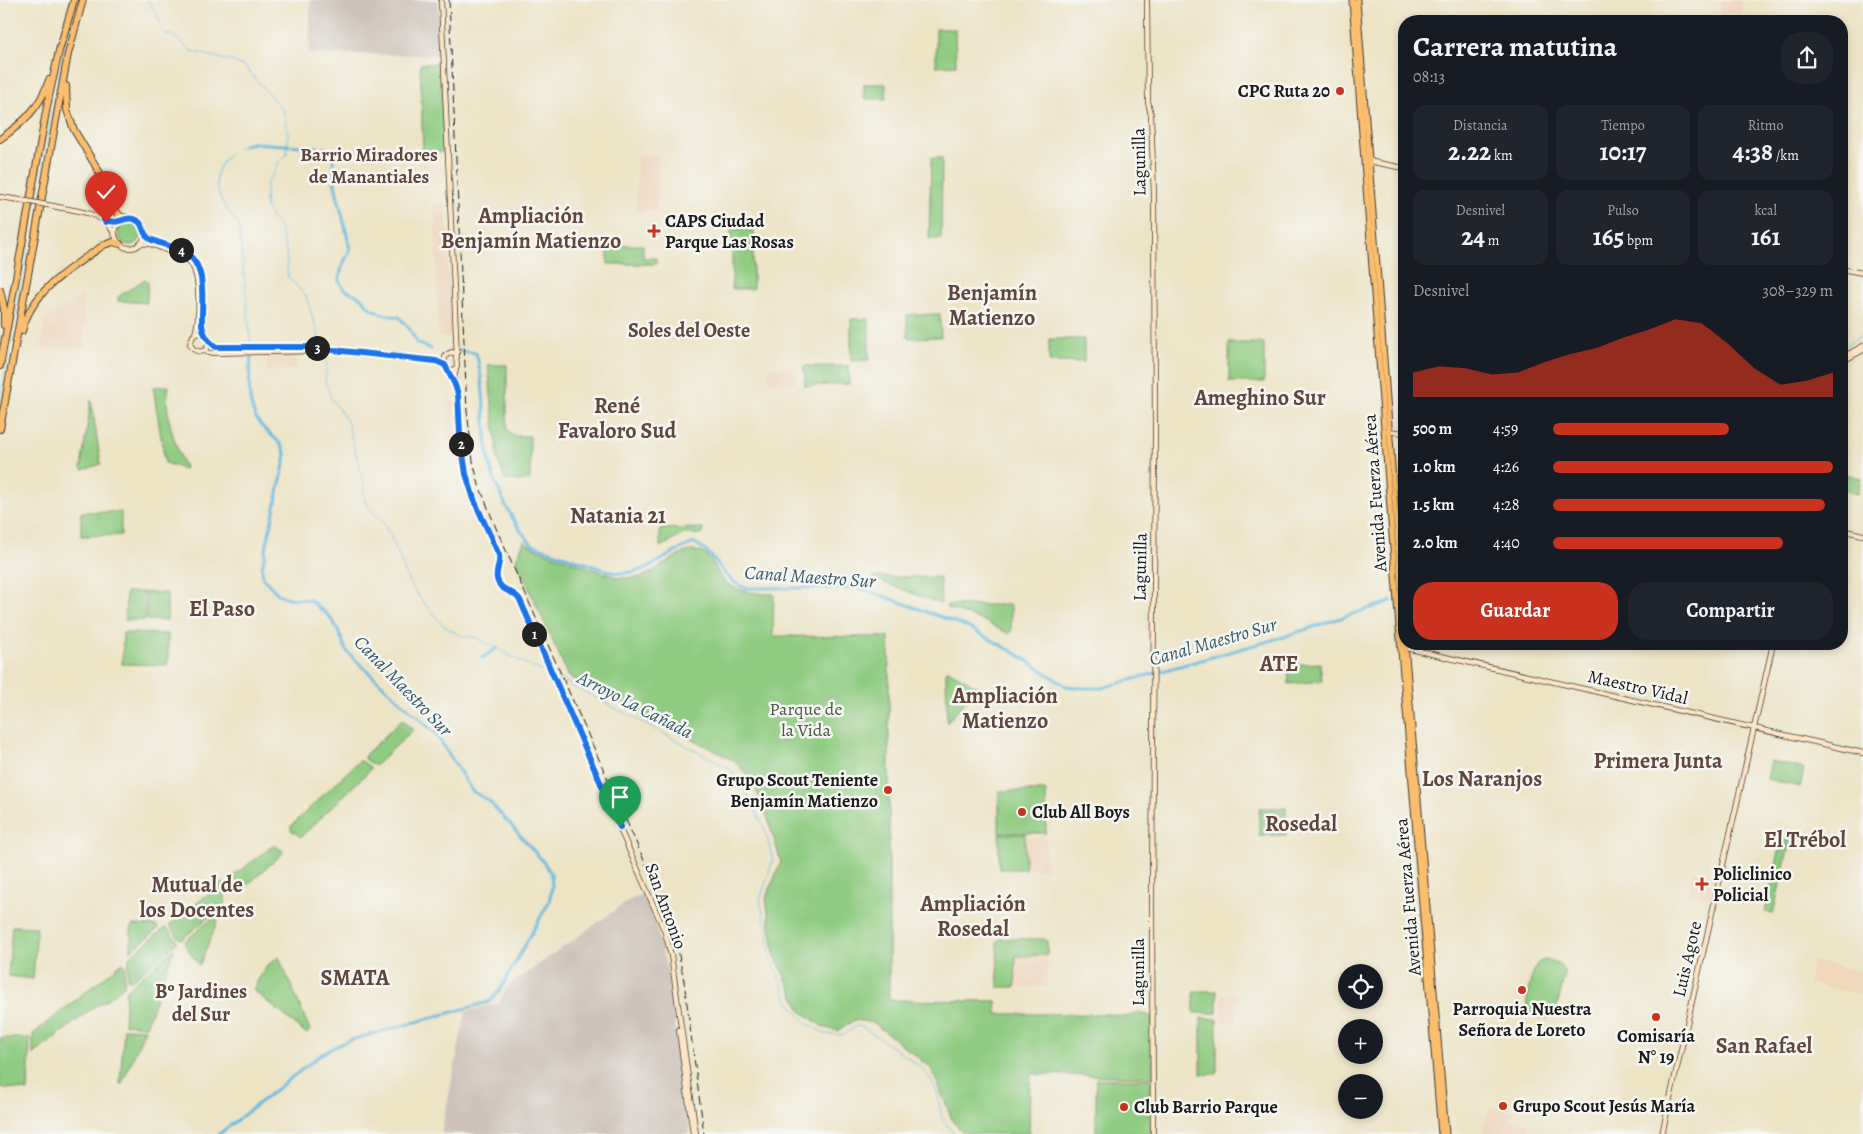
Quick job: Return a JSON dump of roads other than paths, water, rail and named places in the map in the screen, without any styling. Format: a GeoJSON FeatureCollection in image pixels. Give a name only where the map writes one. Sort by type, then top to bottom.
{"type":"FeatureCollection","features":[{"type":"Feature","properties":{"kind":"highway"},"geometry":{"type":"LineString","coordinates":[[0,139],[25,121],[38,105],[47,87],[58,43],[74,0]]}},
{"type":"Feature","properties":{"kind":"highway"},"geometry":{"type":"LineString","coordinates":[[83,2],[66,84],[67,110],[74,130],[106,183],[115,210],[124,220]]}},
{"type":"Feature","properties":{"kind":"highway"},"geometry":{"type":"LineString","coordinates":[[0,429],[66,67],[83,2]]}},
{"type":"Feature","properties":{"kind":"highway"},"geometry":{"type":"LineString","coordinates":[[0,366],[50,91],[66,22]]}},
{"type":"Feature","properties":{"kind":"highway"},"geometry":{"type":"LineString","coordinates":[[5,404],[13,376],[22,329],[27,314],[34,302],[52,284],[104,245],[113,242],[120,244]]}},
{"type":"Feature","properties":{"kind":"highway"},"geometry":{"type":"LineString","coordinates":[[0,290],[4,315],[0,349]]}},
{"type":"Feature","properties":{"kind":"main road","name":"San Antonio"},"geometry":{"type":"LineString","coordinates":[[441,0],[458,364],[455,385]]}},
{"type":"Feature","properties":{"kind":"main road","name":"Lagunilla"},"geometry":{"type":"LineString","coordinates":[[1147,0],[1148,102],[1152,116],[1154,186],[1153,1134]]}},
{"type":"Feature","properties":{"kind":"main road","name":"Avenida Fuerza Aérea"},"geometry":{"type":"LineString","coordinates":[[1352,0],[1398,556]]}},
{"type":"Feature","properties":{"kind":"main road","name":"Avenida Fuerza Aérea"},"geometry":{"type":"LineString","coordinates":[[1357,0],[1398,618]]}},
{"type":"Feature","properties":{"kind":"main road"},"geometry":{"type":"LineString","coordinates":[[1356,52],[1360,82],[1364,84]]}},
{"type":"Feature","properties":{"kind":"main road"},"geometry":{"type":"LineString","coordinates":[[1364,156],[1369,160],[1398,167]]}},
{"type":"Feature","properties":{"kind":"main road"},"geometry":{"type":"LineString","coordinates":[[0,197],[85,213],[114,222],[124,220],[139,221],[150,239],[185,252],[195,262],[202,278],[202,323],[204,334],[210,342],[219,347],[298,347],[333,350],[430,360],[452,371],[456,370]]}},
{"type":"Feature","properties":{"kind":"main road"},"geometry":{"type":"LineString","coordinates":[[104,220],[110,226],[120,244],[129,248],[140,244],[150,244],[178,254],[186,258],[192,265],[197,281],[197,323],[195,334],[191,338],[191,346],[198,352],[318,349]]}},
{"type":"Feature","properties":{"kind":"main road"},"geometry":{"type":"LineString","coordinates":[[115,236],[116,229],[124,220]]}},
{"type":"Feature","properties":{"kind":"main road"},"geometry":{"type":"LineString","coordinates":[[140,244],[145,233]]}},
{"type":"Feature","properties":{"kind":"main road"},"geometry":{"type":"LineString","coordinates":[[1848,271],[1863,274]]}},
{"type":"Feature","properties":{"kind":"main road"},"geometry":{"type":"LineString","coordinates":[[446,367],[448,354],[454,346],[455,330]]}},
{"type":"Feature","properties":{"kind":"main road"},"geometry":{"type":"LineString","coordinates":[[195,334],[204,334]]}},
{"type":"Feature","properties":{"kind":"main road"},"geometry":{"type":"LineString","coordinates":[[204,351],[208,348],[210,342]]}},
{"type":"Feature","properties":{"kind":"main road"},"geometry":{"type":"LineString","coordinates":[[1848,355],[1863,348]]}},
{"type":"Feature","properties":{"kind":"main road"},"geometry":{"type":"LineString","coordinates":[[1848,358],[1863,348]]}},
{"type":"Feature","properties":{"kind":"main road"},"geometry":{"type":"LineString","coordinates":[[430,360],[455,353],[457,357]]}},
{"type":"Feature","properties":{"kind":"main road","name":"San Antonio"},"geometry":{"type":"LineString","coordinates":[[446,367],[458,394],[460,434],[468,479],[475,502],[499,555],[500,561],[496,576],[498,582],[503,589],[520,600],[551,679],[664,935],[670,962],[695,1134]]}},
{"type":"Feature","properties":{"kind":"main road"},"geometry":{"type":"LineString","coordinates":[[1387,431],[1398,432]]}},
{"type":"Feature","properties":{"kind":"main road"},"geometry":{"type":"LineString","coordinates":[[1848,532],[1863,535]]}},
{"type":"Feature","properties":{"kind":"main road","name":"Avenida Fuerza Aérea"},"geometry":{"type":"LineString","coordinates":[[1401,650],[1441,1134]]}},
{"type":"Feature","properties":{"kind":"main road","name":"Avenida Fuerza Aérea"},"geometry":{"type":"LineString","coordinates":[[1406,650],[1446,1134]]}},
{"type":"Feature","properties":{"kind":"main road","name":"Maestro Vidal"},"geometry":{"type":"LineString","coordinates":[[1423,650],[1863,753]]}},
{"type":"Feature","properties":{"kind":"main road","name":"Luis Agote"},"geometry":{"type":"LineString","coordinates":[[1662,1134],[1773,650]]}},
{"type":"Feature","properties":{"kind":"main road","name":"San Antonio"},"geometry":{"type":"LineString","coordinates":[[548,669],[556,683],[650,895],[668,940],[695,1134]]}},
{"type":"Feature","properties":{"kind":"waterway","name":"Arroyo La Cañada"},"geometry":{"type":"LineString","coordinates":[[148,0],[157,15],[164,33],[175,37],[192,51],[235,62],[246,68],[283,110],[288,135],[287,154],[279,162],[267,182],[265,205],[271,218],[279,226],[286,251],[288,277],[306,296],[322,347]]}},
{"type":"Feature","properties":{"kind":"waterway"},"geometry":{"type":"LineString","coordinates":[[0,400],[53,101],[68,34],[77,5]]}},
{"type":"Feature","properties":{"kind":"waterway","name":"Canal Maestro Sur"},"geometry":{"type":"LineString","coordinates":[[242,146],[252,143],[318,147]]}},
{"type":"Feature","properties":{"kind":"waterway","name":"Canal Maestro Sur"},"geometry":{"type":"LineString","coordinates":[[237,149],[242,146]]}},
{"type":"Feature","properties":{"kind":"waterway","name":"Canal Maestro Sur"},"geometry":{"type":"LineString","coordinates":[[323,148],[329,150],[333,157],[335,185],[350,250],[342,266],[339,281],[344,289],[362,298],[369,307],[382,314],[399,317],[409,328],[417,343],[431,349]]}},
{"type":"Feature","properties":{"kind":"waterway","name":"Canal Maestro Sur"},"geometry":{"type":"LineString","coordinates":[[232,152],[223,161],[216,179],[220,197],[239,225],[251,344]]}},
{"type":"Feature","properties":{"kind":"waterway","name":"Canal Maestro Sur"},"geometry":{"type":"LineString","coordinates":[[1848,344],[1863,335]]}},
{"type":"Feature","properties":{"kind":"waterway","name":"Arroyo La Cañada"},"geometry":{"type":"LineString","coordinates":[[323,351],[327,362],[325,380],[331,398],[347,421],[363,479],[365,502],[383,523],[394,543],[409,582],[444,626],[460,635],[477,638],[532,667],[550,674]]}},
{"type":"Feature","properties":{"kind":"waterway","name":"Canal Maestro Sur"},"geometry":{"type":"LineString","coordinates":[[459,351],[476,353],[481,380],[491,470],[506,506],[519,528],[533,545],[611,572],[624,573],[646,568],[695,543],[710,555],[730,579],[745,588],[856,588],[869,591],[966,626],[1017,654],[1066,686],[1083,688],[1102,688],[1283,637],[1392,601]]}},
{"type":"Feature","properties":{"kind":"waterway","name":"Canal Maestro Sur"},"geometry":{"type":"LineString","coordinates":[[219,1134],[323,1053],[347,1041],[489,1002],[500,990],[549,902],[552,887],[551,873],[542,860],[489,801],[472,791],[436,734],[352,657],[346,650],[337,628],[329,616],[310,600],[287,598],[278,594],[263,578],[262,568],[286,455],[278,441],[259,423],[252,407],[249,390],[251,355]]}},
{"type":"Feature","properties":{"kind":"waterway"},"geometry":{"type":"LineString","coordinates":[[482,658],[497,648]]}},
{"type":"Feature","properties":{"kind":"waterway","name":"Arroyo La Cañada"},"geometry":{"type":"LineString","coordinates":[[556,677],[729,768],[750,799],[765,830],[773,860],[760,900],[770,955],[789,1002],[806,1023],[826,1034],[843,1035],[856,1026],[863,1027],[918,1065],[931,1079],[937,1093],[942,1118],[954,1134]]}},
{"type":"Feature","properties":{"kind":"railway"},"geometry":{"type":"LineString","coordinates":[[449,0],[467,411],[473,461],[479,485],[496,528],[643,858],[676,940],[684,981],[704,1134]]}},
{"type":"Feature","properties":{"kind":"place","name":"CPC Ruta 20"},"geometry":{"type":"Point","coordinates":[1340,91]}},
{"type":"Feature","properties":{"kind":"place","name":"CAPS Ciudad Parque Las Rosas"},"geometry":{"type":"Point","coordinates":[654,231]}},
{"type":"Feature","properties":{"kind":"place","name":"Grupo Scout Teniente Benjamín Matienzo"},"geometry":{"type":"Point","coordinates":[888,790]}},
{"type":"Feature","properties":{"kind":"place","name":"Club All Boys"},"geometry":{"type":"Point","coordinates":[1022,812]}},
{"type":"Feature","properties":{"kind":"place","name":"Policlinico Policial"},"geometry":{"type":"Point","coordinates":[1702,884]}},
{"type":"Feature","properties":{"kind":"place","name":"Parroquia Nuestra Señora de Loreto"},"geometry":{"type":"Point","coordinates":[1522,990]}},
{"type":"Feature","properties":{"kind":"place","name":"Comisaría N° 19"},"geometry":{"type":"Point","coordinates":[1656,1017]}},
{"type":"Feature","properties":{"kind":"place","name":"Grupo Scout Jesús María"},"geometry":{"type":"Point","coordinates":[1503,1106]}},
{"type":"Feature","properties":{"kind":"place","name":"Club Barrio Parque"},"geometry":{"type":"Point","coordinates":[1124,1107]}},
{"type":"Feature","properties":{"kind":"district","name":"Barrio Miradores de Manantiales"},"geometry":{"type":"Point","coordinates":[369,166]}},
{"type":"Feature","properties":{"kind":"district","name":"Ampliación Benjamín Matienzo"},"geometry":{"type":"Point","coordinates":[531,229]}},
{"type":"Feature","properties":{"kind":"district","name":"Benjamín Matienzo"},"geometry":{"type":"Point","coordinates":[992,306]}},
{"type":"Feature","properties":{"kind":"district","name":"Soles del Oeste"},"geometry":{"type":"Point","coordinates":[689,330]}},
{"type":"Feature","properties":{"kind":"district","name":"Ameghino Sur"},"geometry":{"type":"Point","coordinates":[1260,398]}},
{"type":"Feature","properties":{"kind":"district","name":"René Favaloro Sud"},"geometry":{"type":"Point","coordinates":[617,418]}},
{"type":"Feature","properties":{"kind":"district","name":"Natania 21"},"geometry":{"type":"Point","coordinates":[618,516]}},
{"type":"Feature","properties":{"kind":"district","name":"El Paso"},"geometry":{"type":"Point","coordinates":[222,609]}},
{"type":"Feature","properties":{"kind":"district","name":"ATE"},"geometry":{"type":"Point","coordinates":[1279,664]}},
{"type":"Feature","properties":{"kind":"district","name":"Ampliación Matienzo"},"geometry":{"type":"Point","coordinates":[1005,708]}},
{"type":"Feature","properties":{"kind":"district","name":"Primera Junta"},"geometry":{"type":"Point","coordinates":[1658,761]}},
{"type":"Feature","properties":{"kind":"district","name":"Los Naranjos"},"geometry":{"type":"Point","coordinates":[1482,779]}},
{"type":"Feature","properties":{"kind":"district","name":"Rosedal"},"geometry":{"type":"Point","coordinates":[1301,824]}},
{"type":"Feature","properties":{"kind":"district","name":"El Trébol"},"geometry":{"type":"Point","coordinates":[1805,840]}},
{"type":"Feature","properties":{"kind":"district","name":"Mutual de los Docentes"},"geometry":{"type":"Point","coordinates":[197,898]}},
{"type":"Feature","properties":{"kind":"district","name":"Ampliación Rosedal"},"geometry":{"type":"Point","coordinates":[973,916]}},
{"type":"Feature","properties":{"kind":"district","name":"SMATA"},"geometry":{"type":"Point","coordinates":[355,978]}},
{"type":"Feature","properties":{"kind":"district","name":"Bº Jardines del Sur"},"geometry":{"type":"Point","coordinates":[201,1002]}},
{"type":"Feature","properties":{"kind":"district","name":"San Rafael"},"geometry":{"type":"Point","coordinates":[1764,1046]}},
{"type":"Feature","properties":{"kind":"park label","name":"Parque de la Vida"},"geometry":{"type":"Point","coordinates":[806,720]}}]}
